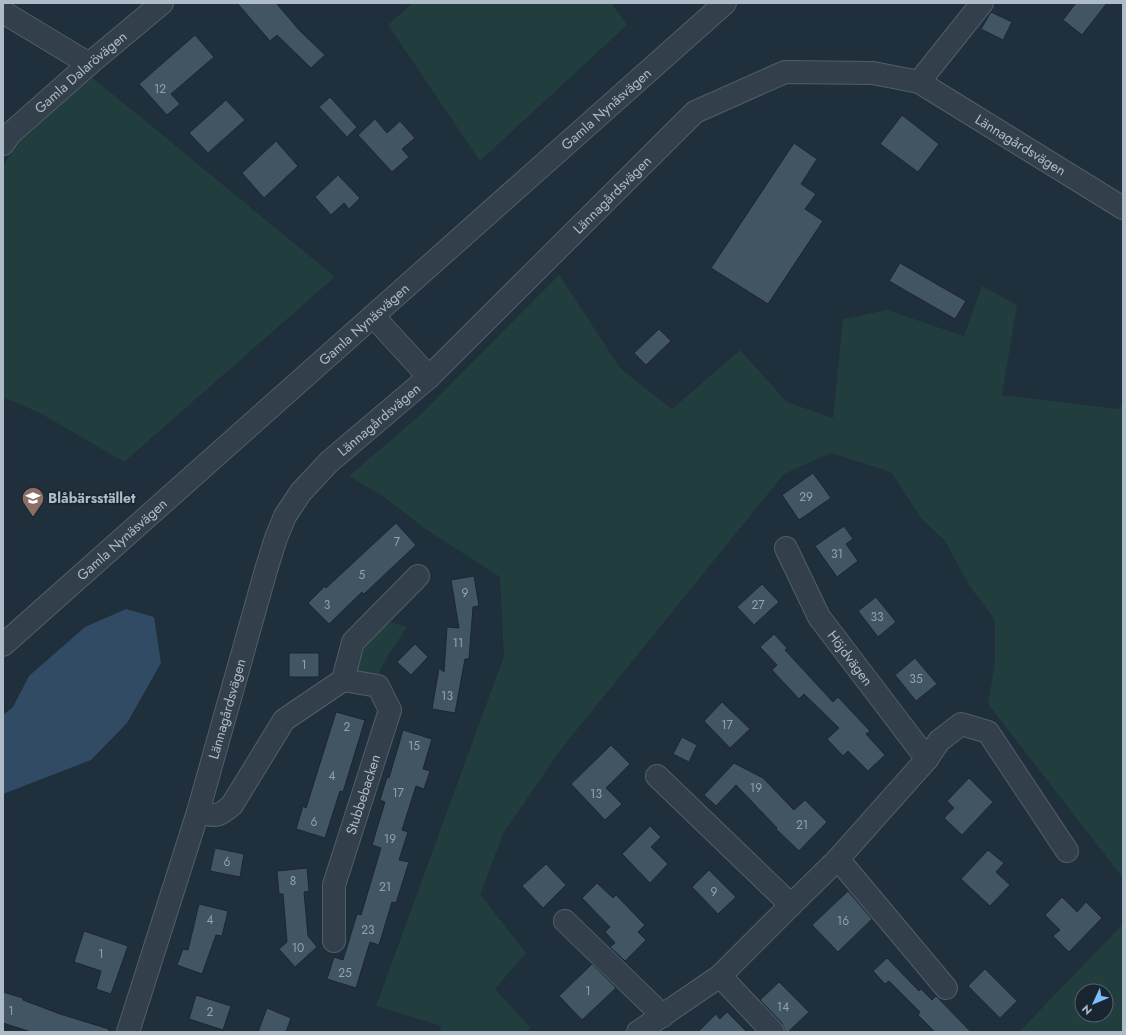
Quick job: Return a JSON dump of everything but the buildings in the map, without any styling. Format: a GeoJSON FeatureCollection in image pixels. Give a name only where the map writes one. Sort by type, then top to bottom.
{"type":"FeatureCollection","features":[{"type":"Feature","properties":{"kind":"street","name":"Gamla Dalarövägen"},"geometry":{"type":"LineString","coordinates":[[3,144],[10,134],[89,64],[162,3]]}},
{"type":"Feature","properties":{"kind":"street","name":"Gamla Nynäsvägen"},"geometry":{"type":"LineString","coordinates":[[3,645],[725,3]]}},
{"type":"Feature","properties":{"kind":"street"},"geometry":{"type":"LineString","coordinates":[[919,82],[982,3]]}},
{"type":"Feature","properties":{"kind":"street"},"geometry":{"type":"LineString","coordinates":[[3,12],[89,64]]}},
{"type":"Feature","properties":{"kind":"street","name":"Lännagårdsvägen"},"geometry":{"type":"LineString","coordinates":[[128,1032],[198,812],[266,570],[276,538],[286,516],[301,492],[329,462],[429,377],[695,112],[785,72],[873,73],[919,82],[1123,208]]}},
{"type":"Feature","properties":{"kind":"street"},"geometry":{"type":"LineString","coordinates":[[373,316],[429,377]]}},
{"type":"Feature","properties":{"kind":"street","name":"Höjdvägen"},"geometry":{"type":"LineString","coordinates":[[786,548],[819,617],[927,760]]}},
{"type":"Feature","properties":{"kind":"street"},"geometry":{"type":"LineString","coordinates":[[198,812],[214,816],[222,813],[232,805],[284,720],[343,680],[352,642],[418,576]]}},
{"type":"Feature","properties":{"kind":"street","name":"Stubbebacken"},"geometry":{"type":"LineString","coordinates":[[334,941],[334,885],[390,710],[378,686],[343,680]]}},
{"type":"Feature","properties":{"kind":"street"},"geometry":{"type":"LineString","coordinates":[[638,1032],[720,976],[838,858],[927,760],[938,741],[961,724],[988,732],[1067,851]]}},
{"type":"Feature","properties":{"kind":"street"},"geometry":{"type":"LineString","coordinates":[[657,776],[791,905]]}},
{"type":"Feature","properties":{"kind":"street"},"geometry":{"type":"LineString","coordinates":[[838,858],[946,988]]}},
{"type":"Feature","properties":{"kind":"street"},"geometry":{"type":"LineString","coordinates":[[565,921],[663,1016]]}},
{"type":"Feature","properties":{"kind":"street"},"geometry":{"type":"LineString","coordinates":[[720,976],[773,1032]]}},
{"type":"Feature","properties":{"kind":"green space"},"geometry":{"type":"Polygon","coordinates":[[[413,3],[611,3],[627,25],[480,161],[388,25],[413,3]]]}},
{"type":"Feature","properties":{"kind":"green space"},"geometry":{"type":"Polygon","coordinates":[[[92,77],[335,277],[124,462],[40,413],[3,397],[3,166],[19,143],[92,77]]]}},
{"type":"Feature","properties":{"kind":"green space"},"geometry":{"type":"Polygon","coordinates":[[[559,275],[621,369],[672,409],[740,350],[787,402],[833,418],[843,319],[887,310],[964,336],[982,286],[1017,305],[1002,395],[1119,409],[1123,403],[1123,878],[988,704],[995,662],[995,620],[969,585],[945,541],[921,518],[891,472],[831,453],[784,474],[562,748],[504,832],[480,894],[526,953],[495,989],[531,1028],[526,1032],[440,1032],[441,1026],[376,1006],[504,656],[500,577],[424,528],[384,497],[349,476],[421,414],[559,275]]]}},
{"type":"Feature","properties":{"kind":"green space"},"geometry":{"type":"Polygon","coordinates":[[[384,620],[407,627],[389,654],[375,680],[350,676],[358,645],[384,620]]]}},
{"type":"Feature","properties":{"kind":"green space"},"geometry":{"type":"Polygon","coordinates":[[[1123,924],[1123,1032],[1019,1032],[1123,924]]]}},
{"type":"Feature","properties":{"kind":"water"},"geometry":{"type":"Polygon","coordinates":[[[126,609],[154,617],[161,663],[127,723],[91,760],[3,794],[3,715],[13,707],[29,676],[85,627],[126,609]]]}},
{"type":"Feature","properties":{"kind":"place","name":"Blåbärsstället"},"geometry":{"type":"Point","coordinates":[33,518]}}]}
